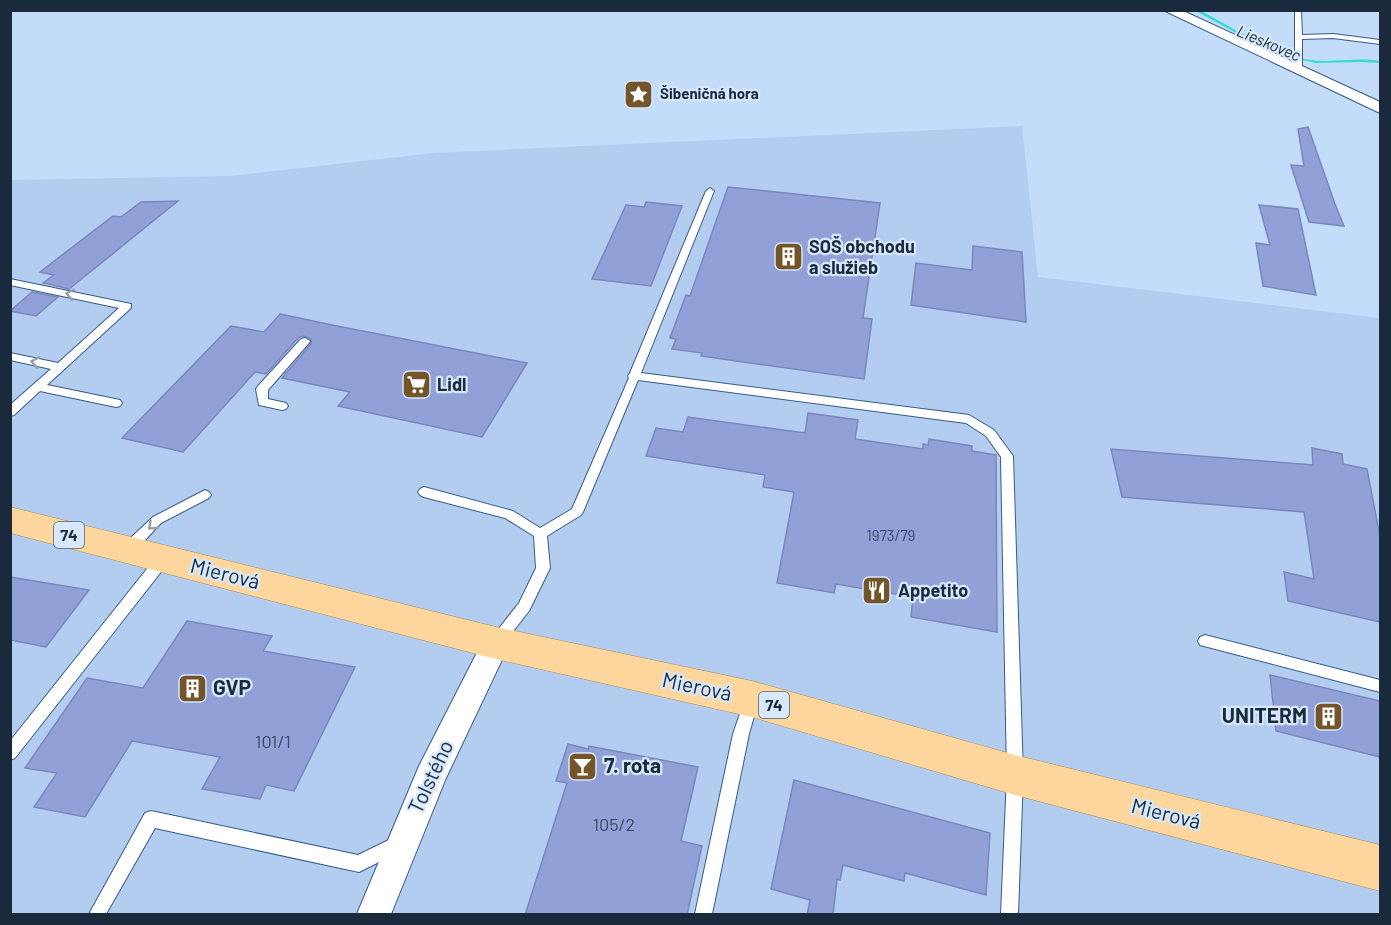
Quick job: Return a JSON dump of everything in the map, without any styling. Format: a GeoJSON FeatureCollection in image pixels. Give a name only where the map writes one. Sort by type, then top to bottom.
{"type":"FeatureCollection","features":[{"type":"Feature","properties":{"kind":"main road","name":"Mierová"},"geometry":{"type":"LineString","coordinates":[[10,520],[496,643],[752,699],[1015,775],[1380,868]]}},
{"type":"Feature","properties":{"kind":"street"},"geometry":{"type":"LineString","coordinates":[[1169,10],[1380,108]]}},
{"type":"Feature","properties":{"kind":"street","name":"Tolstého"},"geometry":{"type":"LineString","coordinates":[[374,915],[402,842],[496,643]]}},
{"type":"Feature","properties":{"kind":"lane"},"geometry":{"type":"LineString","coordinates":[[1298,10],[1298,70]]}},
{"type":"Feature","properties":{"kind":"lane"},"geometry":{"type":"LineString","coordinates":[[1298,37],[1333,36],[1380,42]]}},
{"type":"Feature","properties":{"kind":"lane"},"geometry":{"type":"LineString","coordinates":[[540,534],[577,512],[710,191]]}},
{"type":"Feature","properties":{"kind":"lane"},"geometry":{"type":"LineString","coordinates":[[10,282],[127,306],[10,412]]}},
{"type":"Feature","properties":{"kind":"lane"},"geometry":{"type":"LineString","coordinates":[[282,406],[263,402],[262,389],[306,341]]}},
{"type":"Feature","properties":{"kind":"lane"},"geometry":{"type":"LineString","coordinates":[[10,356],[60,367]]}},
{"type":"Feature","properties":{"kind":"lane"},"geometry":{"type":"LineString","coordinates":[[633,376],[969,419],[990,433],[1007,456],[1015,775],[1010,915]]}},
{"type":"Feature","properties":{"kind":"lane"},"geometry":{"type":"LineString","coordinates":[[38,387],[116,403]]}},
{"type":"Feature","properties":{"kind":"lane"},"geometry":{"type":"LineString","coordinates":[[424,492],[509,514],[540,534]]}},
{"type":"Feature","properties":{"kind":"lane"},"geometry":{"type":"LineString","coordinates":[[10,753],[145,554],[157,520],[205,495]]}},
{"type":"Feature","properties":{"kind":"lane"},"geometry":{"type":"LineString","coordinates":[[496,643],[524,607],[543,568],[540,534]]}},
{"type":"Feature","properties":{"kind":"lane"},"geometry":{"type":"LineString","coordinates":[[1205,641],[1380,686]]}},
{"type":"Feature","properties":{"kind":"lane"},"geometry":{"type":"LineString","coordinates":[[703,915],[741,734],[752,699]]}},
{"type":"Feature","properties":{"kind":"lane"},"geometry":{"type":"LineString","coordinates":[[97,915],[152,819],[359,864],[402,842]]}},
{"type":"Feature","properties":{"kind":"shaded area"},"geometry":{"type":"Polygon","coordinates":[[[1022,126],[1038,277],[1380,318],[1380,914],[11,914],[10,180],[229,176],[434,153],[1022,126]]]}},
{"type":"Feature","properties":{"kind":"building"},"geometry":{"type":"Polygon","coordinates":[[[1308,127],[1344,226],[1309,222],[1291,165],[1304,166],[1298,129],[1308,127]]]}},
{"type":"Feature","properties":{"kind":"building","name":"SOŠ obchodu a služieb"},"geometry":{"type":"Polygon","coordinates":[[[728,187],[880,203],[863,318],[872,319],[864,379],[701,356],[702,353],[672,349],[676,339],[670,338],[686,295],[690,296],[728,187]]]}},
{"type":"Feature","properties":{"kind":"building"},"geometry":{"type":"Polygon","coordinates":[[[178,201],[69,289],[43,283],[54,275],[40,272],[113,216],[121,217],[141,202],[178,201]]]}},
{"type":"Feature","properties":{"kind":"building"},"geometry":{"type":"Polygon","coordinates":[[[646,202],[682,206],[651,286],[592,279],[626,205],[644,207],[646,202]]]}},
{"type":"Feature","properties":{"kind":"building"},"geometry":{"type":"Polygon","coordinates":[[[1259,205],[1298,209],[1316,295],[1263,286],[1256,243],[1270,245],[1259,205]]]}},
{"type":"Feature","properties":{"kind":"building"},"geometry":{"type":"Polygon","coordinates":[[[973,246],[1022,252],[1026,322],[911,305],[916,263],[972,270],[973,246]]]}},
{"type":"Feature","properties":{"kind":"building"},"geometry":{"type":"Polygon","coordinates":[[[32,292],[58,297],[36,316],[10,311],[32,292]]]}},
{"type":"Feature","properties":{"kind":"building","name":"Lidl"},"geometry":{"type":"Polygon","coordinates":[[[280,314],[527,363],[482,437],[338,406],[350,392],[282,378],[311,344],[311,339],[304,336],[299,337],[266,374],[255,372],[183,452],[122,438],[231,326],[264,332],[280,314]]]}},
{"type":"Feature","properties":{"kind":"building"},"geometry":{"type":"Polygon","coordinates":[[[808,413],[858,420],[855,439],[923,449],[923,444],[928,445],[929,439],[972,446],[972,451],[996,455],[997,632],[911,617],[913,597],[836,584],[834,593],[777,583],[794,492],[763,487],[765,475],[646,456],[656,428],[683,432],[688,417],[805,433],[808,413]]]}},
{"type":"Feature","properties":{"kind":"building"},"geometry":{"type":"Polygon","coordinates":[[[1312,448],[1342,454],[1343,464],[1367,469],[1380,537],[1380,622],[1288,601],[1284,572],[1314,579],[1304,512],[1122,497],[1111,449],[1313,465],[1312,448]]]}},
{"type":"Feature","properties":{"kind":"building"},"geometry":{"type":"Polygon","coordinates":[[[10,577],[89,590],[46,647],[10,640],[10,577]]]}},
{"type":"Feature","properties":{"kind":"building"},"geometry":{"type":"Polygon","coordinates":[[[187,621],[272,636],[263,651],[355,667],[294,791],[266,785],[260,799],[202,789],[220,757],[132,741],[85,817],[34,807],[57,773],[25,768],[87,678],[143,688],[187,621]]]}},
{"type":"Feature","properties":{"kind":"building","name":"UNITERM"},"geometry":{"type":"Polygon","coordinates":[[[1270,675],[1380,701],[1380,757],[1276,731],[1270,675]]]}},
{"type":"Feature","properties":{"kind":"building"},"geometry":{"type":"Polygon","coordinates":[[[568,744],[698,767],[681,841],[702,846],[687,915],[525,915],[567,783],[556,781],[568,744]]]}},
{"type":"Feature","properties":{"kind":"building"},"geometry":{"type":"Polygon","coordinates":[[[794,780],[990,833],[986,895],[905,873],[904,881],[843,865],[840,880],[837,879],[833,915],[807,915],[810,900],[771,889],[794,780]]]}},
{"type":"Feature","properties":{"kind":"waterway","name":"Lieskovec"},"geometry":{"type":"LineString","coordinates":[[1196,10],[1265,46],[1307,61],[1380,62]]}},
{"type":"Feature","properties":{"kind":"place","name":"Šibeničná hora"},"geometry":{"type":"Point","coordinates":[639,94]}},
{"type":"Feature","properties":{"kind":"place","name":"SOŠ obchodu a služieb"},"geometry":{"type":"Point","coordinates":[788,257]}},
{"type":"Feature","properties":{"kind":"place","name":"Lidl"},"geometry":{"type":"Point","coordinates":[416,385]}},
{"type":"Feature","properties":{"kind":"place","name":"Appetito"},"geometry":{"type":"Point","coordinates":[877,591]}},
{"type":"Feature","properties":{"kind":"place","name":"GVP"},"geometry":{"type":"Point","coordinates":[192,688]}},
{"type":"Feature","properties":{"kind":"place","name":"UNITERM"},"geometry":{"type":"Point","coordinates":[1328,716]}},
{"type":"Feature","properties":{"kind":"place","name":"7. rota"},"geometry":{"type":"Point","coordinates":[583,766]}}]}
